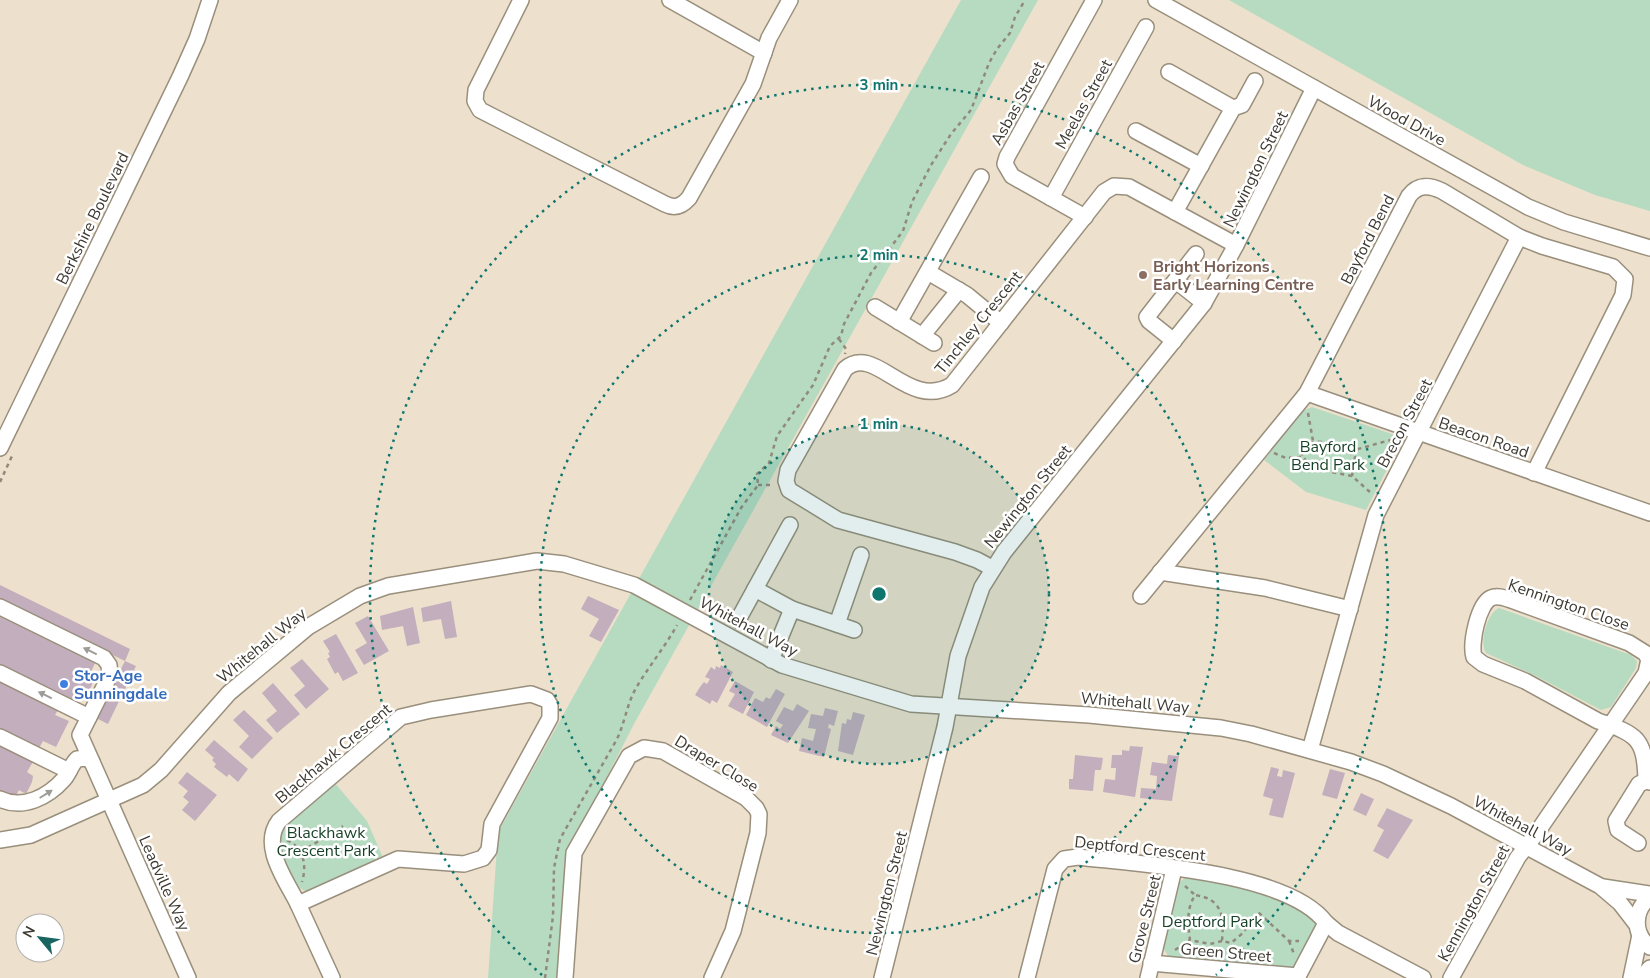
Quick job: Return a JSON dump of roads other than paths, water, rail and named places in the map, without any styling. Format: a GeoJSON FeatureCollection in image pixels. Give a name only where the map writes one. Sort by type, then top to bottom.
{"type":"FeatureCollection","features":[{"type":"Feature","properties":{"kind":"street","name":"Berkshire Boulevard"},"geometry":{"type":"LineString","coordinates":[[0,448],[180,76],[197,39],[210,0]]}},
{"type":"Feature","properties":{"kind":"street"},"geometry":{"type":"LineString","coordinates":[[521,0],[476,90],[476,101],[480,110],[670,206],[680,206],[689,198],[753,84],[769,38],[790,0]]}},
{"type":"Feature","properties":{"kind":"street"},"geometry":{"type":"LineString","coordinates":[[670,0],[764,53]]}},
{"type":"Feature","properties":{"kind":"street","name":"Asbas Street"},"geometry":{"type":"LineString","coordinates":[[1085,217],[1012,176],[1006,168],[1006,160],[1094,0]]}},
{"type":"Feature","properties":{"kind":"street","name":"Wood Drive"},"geometry":{"type":"LineString","coordinates":[[1156,0],[1528,207],[1576,226],[1650,248]]}},
{"type":"Feature","properties":{"kind":"street","name":"Meelas Street"},"geometry":{"type":"LineString","coordinates":[[1051,198],[1146,27]]}},
{"type":"Feature","properties":{"kind":"street"},"geometry":{"type":"LineString","coordinates":[[1169,72],[1233,108]]}},
{"type":"Feature","properties":{"kind":"street"},"geometry":{"type":"LineString","coordinates":[[1175,212],[1233,108],[1242,105],[1256,81]]}},
{"type":"Feature","properties":{"kind":"street","name":"Newington Street"},"geometry":{"type":"LineString","coordinates":[[882,978],[949,706],[958,656],[982,586],[992,568],[1204,303],[1236,245],[1314,88]]}},
{"type":"Feature","properties":{"kind":"street"},"geometry":{"type":"LineString","coordinates":[[1136,130],[1201,166]]}},
{"type":"Feature","properties":{"kind":"street"},"geometry":{"type":"LineString","coordinates":[[899,322],[981,177]]}},
{"type":"Feature","properties":{"kind":"street","name":"Tinchley Crescent"},"geometry":{"type":"LineString","coordinates":[[992,568],[955,552],[838,520],[795,496],[789,490],[786,481],[788,470],[842,374],[849,365],[864,362],[915,389],[936,392],[952,385],[1104,192],[1118,185],[1129,187],[1236,245]]}},
{"type":"Feature","properties":{"kind":"street","name":"Bayford Bend"},"geometry":{"type":"LineString","coordinates":[[1141,596],[1305,395],[1409,196],[1416,189],[1427,186],[1434,187],[1519,237],[1542,246],[1613,267],[1621,273],[1626,284],[1624,295],[1534,473]]}},
{"type":"Feature","properties":{"kind":"street","name":"Brecon Street"},"geometry":{"type":"LineString","coordinates":[[1310,750],[1376,515],[1415,432],[1519,237]]}},
{"type":"Feature","properties":{"kind":"street"},"geometry":{"type":"LineString","coordinates":[[1174,341],[1149,321],[1147,317],[1196,254]]}},
{"type":"Feature","properties":{"kind":"street"},"geometry":{"type":"LineString","coordinates":[[928,272],[959,290],[1001,323]]}},
{"type":"Feature","properties":{"kind":"street"},"geometry":{"type":"LineString","coordinates":[[1176,281],[1204,303]]}},
{"type":"Feature","properties":{"kind":"street"},"geometry":{"type":"LineString","coordinates":[[875,307],[928,339],[959,290]]}},
{"type":"Feature","properties":{"kind":"street","name":"Beacon Road"},"geometry":{"type":"LineString","coordinates":[[1305,395],[1650,513]]}},
{"type":"Feature","properties":{"kind":"street"},"geometry":{"type":"LineString","coordinates":[[738,620],[790,525]]}},
{"type":"Feature","properties":{"kind":"street"},"geometry":{"type":"LineString","coordinates":[[837,624],[861,555]]}},
{"type":"Feature","properties":{"kind":"street","name":"Whitehall Way"},"geometry":{"type":"LineString","coordinates":[[0,840],[31,835],[132,792],[153,778],[223,699],[300,633],[372,591],[519,564],[548,562],[598,573],[634,585],[771,660],[792,669],[911,704],[1089,715],[1221,728],[1310,750],[1383,774],[1526,846],[1600,886],[1620,903],[1650,947]]}},
{"type":"Feature","properties":{"kind":"street"},"geometry":{"type":"LineString","coordinates":[[1160,572],[1265,588],[1350,610]]}},
{"type":"Feature","properties":{"kind":"street"},"geometry":{"type":"LineString","coordinates":[[755,589],[792,609],[854,630]]}},
{"type":"Feature","properties":{"kind":"street","name":"Kennington Close"},"geometry":{"type":"LineString","coordinates":[[1526,846],[1610,725],[1649,666],[1649,659],[1640,648],[1502,597],[1489,599],[1484,604],[1472,646],[1474,657],[1483,664],[1525,681],[1598,721],[1610,725]]}},
{"type":"Feature","properties":{"kind":"street"},"geometry":{"type":"LineString","coordinates":[[0,607],[107,661],[110,675],[89,717],[0,673]]}},
{"type":"Feature","properties":{"kind":"street"},"geometry":{"type":"LineString","coordinates":[[771,660],[792,609]]}},
{"type":"Feature","properties":{"kind":"street","name":"Blackhawk Crescent"},"geometry":{"type":"LineString","coordinates":[[531,694],[542,696],[550,705],[550,718],[546,727],[492,824],[489,850],[483,858],[464,864],[398,859],[295,898],[273,850],[271,837],[279,821],[401,717],[431,710],[531,694]]}},
{"type":"Feature","properties":{"kind":"street","name":"Leadville Way"},"geometry":{"type":"LineString","coordinates":[[89,717],[80,735],[188,978]]}},
{"type":"Feature","properties":{"kind":"street"},"geometry":{"type":"LineString","coordinates":[[1610,725],[1617,727],[1640,742],[1645,763],[1648,781],[1639,784],[1616,821],[1618,830],[1638,843]]}},
{"type":"Feature","properties":{"kind":"street"},"geometry":{"type":"LineString","coordinates":[[0,737],[69,771]]}},
{"type":"Feature","properties":{"kind":"street","name":"Draper Close"},"geometry":{"type":"LineString","coordinates":[[565,978],[574,853],[624,763],[636,751],[650,748],[663,751],[746,798],[759,814],[758,833],[733,931],[712,978]]}},
{"type":"Feature","properties":{"kind":"street"},"geometry":{"type":"LineString","coordinates":[[0,799],[17,804],[31,801],[52,790],[69,771],[74,761],[80,757],[87,758],[92,762]]}},
{"type":"Feature","properties":{"kind":"street","name":"Kennington Street"},"geometry":{"type":"LineString","coordinates":[[1451,978],[1513,865],[1526,846]]}},
{"type":"Feature","properties":{"kind":"street","name":"Deptford Crescent"},"geometry":{"type":"LineString","coordinates":[[1027,978],[1055,869],[1064,859],[1078,857],[1208,872],[1282,892],[1316,910],[1326,923],[1338,933],[1423,978]]}},
{"type":"Feature","properties":{"kind":"street","name":"Grove Street"},"geometry":{"type":"LineString","coordinates":[[1149,971],[1174,869]]}},
{"type":"Feature","properties":{"kind":"street","name":"Whitehall Way"},"geometry":{"type":"LineString","coordinates":[[1600,886],[1650,896]]}},
{"type":"Feature","properties":{"kind":"street"},"geometry":{"type":"LineString","coordinates":[[1631,978],[1640,908],[1650,896]]}},
{"type":"Feature","properties":{"kind":"street"},"geometry":{"type":"LineString","coordinates":[[295,898],[332,978]]}},
{"type":"Feature","properties":{"kind":"street"},"geometry":{"type":"LineString","coordinates":[[1298,977],[1326,923]]}},
{"type":"Feature","properties":{"kind":"street"},"geometry":{"type":"LineString","coordinates":[[1641,978],[1650,968]]}},
{"type":"Feature","properties":{"kind":"street","name":"Green Street"},"geometry":{"type":"LineString","coordinates":[[1149,971],[1298,977]]}},
{"type":"Feature","properties":{"kind":"place","name":"Bright Horizons Early Learning Centre"},"geometry":{"type":"Point","coordinates":[1143,275]}},
{"type":"Feature","properties":{"kind":"place","name":"Stor-Age Sunningdale"},"geometry":{"type":"Point","coordinates":[64,684]}},
{"type":"Feature","properties":{"kind":"park label","name":"Bayford Bend Park"},"geometry":{"type":"Point","coordinates":[1328,455]}},
{"type":"Feature","properties":{"kind":"park label","name":"Blackhawk Crescent Park"},"geometry":{"type":"Point","coordinates":[326,841]}},
{"type":"Feature","properties":{"kind":"park label","name":"Deptford Park"},"geometry":{"type":"Point","coordinates":[1212,921]}}]}
